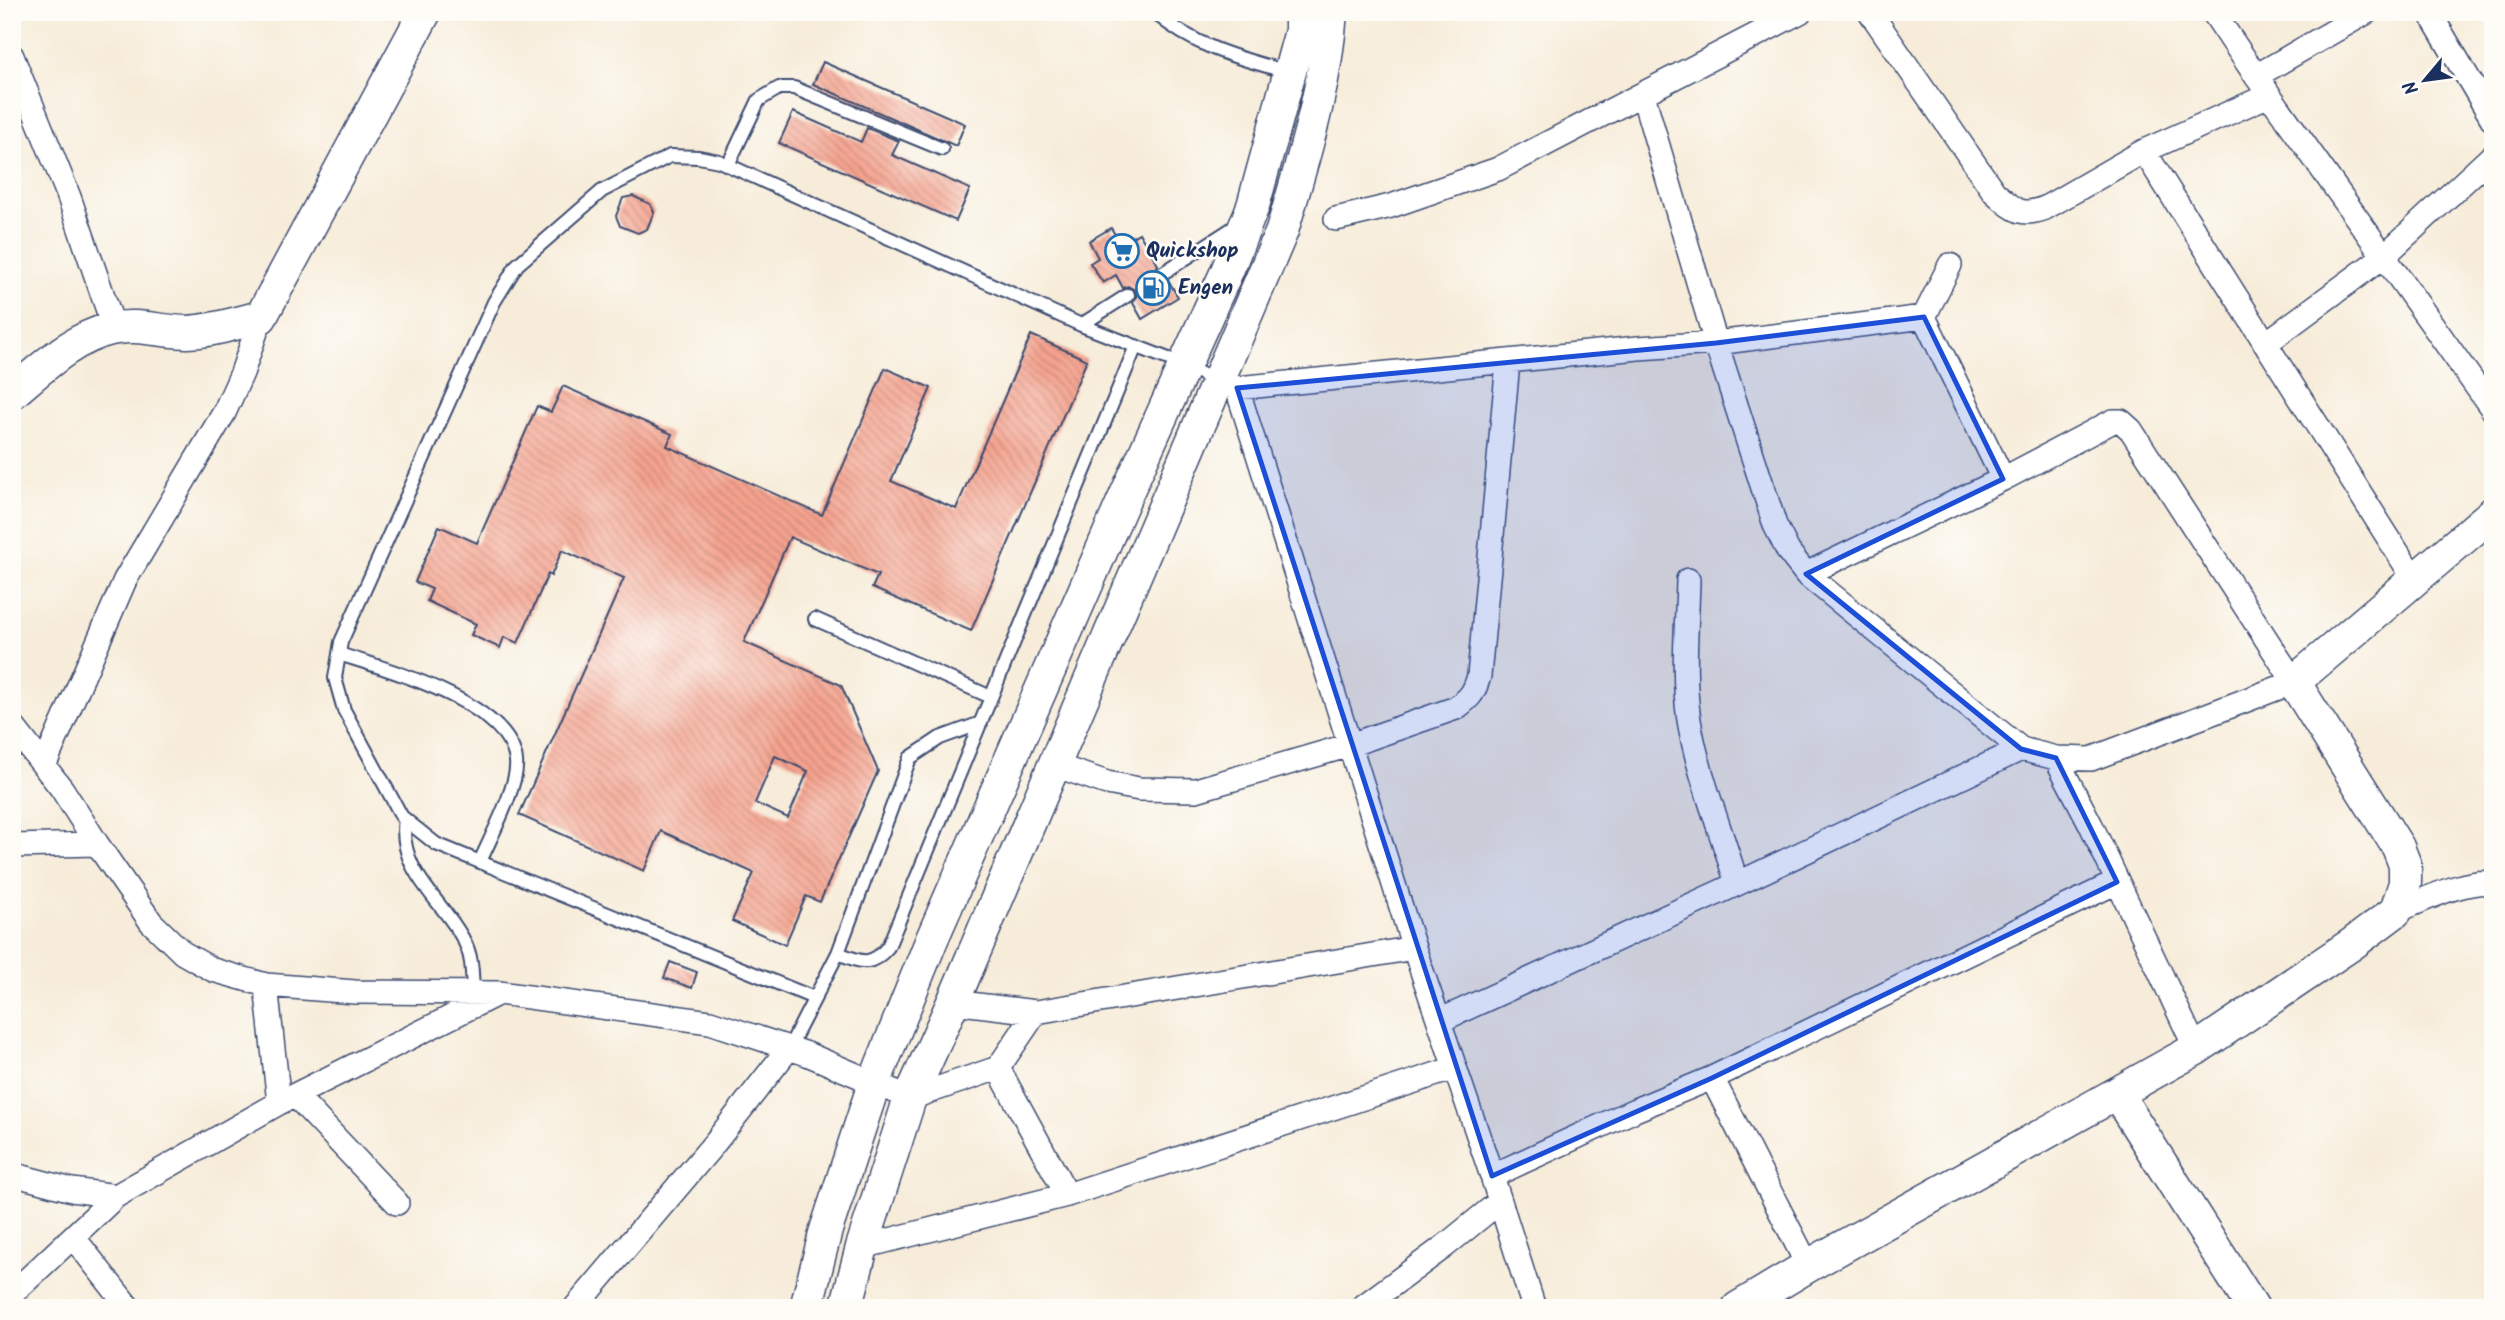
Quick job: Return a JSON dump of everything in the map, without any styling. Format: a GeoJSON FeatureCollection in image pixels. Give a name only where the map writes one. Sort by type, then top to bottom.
{"type":"FeatureCollection","features":[{"type":"Feature","properties":{"kind":"street"},"geometry":{"type":"LineString","coordinates":[[44,766],[125,580],[224,413],[242,373],[261,317],[425,12]]}},
{"type":"Feature","properties":{"kind":"street"},"geometry":{"type":"LineString","coordinates":[[806,1308],[826,1230],[875,1081],[937,926],[1248,218],[1301,30],[1301,12]]}},
{"type":"Feature","properties":{"kind":"street"},"geometry":{"type":"LineString","coordinates":[[846,1308],[862,1247],[910,1098],[1054,765],[1227,385],[1282,231],[1317,110],[1329,44],[1331,12]]}},
{"type":"Feature","properties":{"kind":"street"},"geometry":{"type":"LineString","coordinates":[[1336,219],[1391,206],[1498,169],[1800,12]]}},
{"type":"Feature","properties":{"kind":"street"},"geometry":{"type":"LineString","coordinates":[[1870,12],[1993,192],[2013,208],[2029,214],[2045,208],[2144,151],[2269,95]]}},
{"type":"Feature","properties":{"kind":"street"},"geometry":{"type":"LineString","coordinates":[[2213,12],[2493,410]]}},
{"type":"Feature","properties":{"kind":"street"},"geometry":{"type":"LineString","coordinates":[[2256,76],[2367,12]]}},
{"type":"Feature","properties":{"kind":"street"},"geometry":{"type":"LineString","coordinates":[[2429,12],[2493,120]]}},
{"type":"Feature","properties":{"kind":"street"},"geometry":{"type":"LineString","coordinates":[[12,56],[69,197],[114,328]]}},
{"type":"Feature","properties":{"kind":"street"},"geometry":{"type":"LineString","coordinates":[[1643,95],[1716,343],[1775,525],[1788,551],[1806,573],[2021,749],[2056,758],[2091,759],[2294,682],[2493,513]]}},
{"type":"Feature","properties":{"kind":"street"},"geometry":{"type":"LineString","coordinates":[[2144,151],[2415,580]]}},
{"type":"Feature","properties":{"kind":"street"},"geometry":{"type":"LineString","coordinates":[[2265,344],[2385,256],[2493,155]]}},
{"type":"Feature","properties":{"kind":"street"},"geometry":{"type":"LineString","coordinates":[[1924,317],[1950,265]]}},
{"type":"Feature","properties":{"kind":"street"},"geometry":{"type":"LineString","coordinates":[[12,393],[67,348],[96,333],[131,327],[186,332],[219,328],[261,317]]}},
{"type":"Feature","properties":{"kind":"street"},"geometry":{"type":"LineString","coordinates":[[1227,385],[1716,343],[1924,317]]}},
{"type":"Feature","properties":{"kind":"street"},"geometry":{"type":"LineString","coordinates":[[1924,317],[2003,479]]}},
{"type":"Feature","properties":{"kind":"street"},"geometry":{"type":"LineString","coordinates":[[1054,765],[1107,783],[1139,789],[1196,790],[1350,745],[1456,708],[1474,693],[1479,676],[1508,362]]}},
{"type":"Feature","properties":{"kind":"street"},"geometry":{"type":"LineString","coordinates":[[1227,385],[1350,745],[1414,948],[1534,1308]]}},
{"type":"Feature","properties":{"kind":"street"},"geometry":{"type":"LineString","coordinates":[[1806,573],[2003,479],[2113,421],[2126,423],[2398,847],[2405,865],[2405,883],[2396,911]]}},
{"type":"Feature","properties":{"kind":"street"},"geometry":{"type":"LineString","coordinates":[[1688,580],[1685,679],[1689,720],[1737,884]]}},
{"type":"Feature","properties":{"kind":"street"},"geometry":{"type":"LineString","coordinates":[[12,725],[62,789],[151,922],[183,953],[213,970],[266,985],[355,992],[499,993],[710,1022],[789,1048],[875,1081],[910,1098],[998,1068],[1036,1012]]}},
{"type":"Feature","properties":{"kind":"street"},"geometry":{"type":"LineString","coordinates":[[1439,1021],[2021,749]]}},
{"type":"Feature","properties":{"kind":"street"},"geometry":{"type":"LineString","coordinates":[[2056,758],[2196,1049]]}},
{"type":"Feature","properties":{"kind":"street"},"geometry":{"type":"LineString","coordinates":[[12,852],[13,846],[97,844]]}},
{"type":"Feature","properties":{"kind":"street"},"geometry":{"type":"LineString","coordinates":[[1738,1308],[1808,1266],[2196,1049],[2353,944],[2396,911],[2469,884],[2483,881],[2493,883]]}},
{"type":"Feature","properties":{"kind":"street"},"geometry":{"type":"LineString","coordinates":[[1492,1176],[1635,1110],[1712,1078],[2117,882]]}},
{"type":"Feature","properties":{"kind":"street"},"geometry":{"type":"LineString","coordinates":[[953,1002],[1036,1012],[1414,948]]}},
{"type":"Feature","properties":{"kind":"street"},"geometry":{"type":"LineString","coordinates":[[266,985],[287,1099],[397,1203]]}},
{"type":"Feature","properties":{"kind":"street"},"geometry":{"type":"LineString","coordinates":[[12,1294],[116,1196],[287,1099],[499,993]]}},
{"type":"Feature","properties":{"kind":"street"},"geometry":{"type":"LineString","coordinates":[[575,1308],[713,1145],[789,1048]]}},
{"type":"Feature","properties":{"kind":"street"},"geometry":{"type":"LineString","coordinates":[[998,1068],[1067,1195]]}},
{"type":"Feature","properties":{"kind":"street"},"geometry":{"type":"LineString","coordinates":[[862,1247],[1067,1195],[1455,1068]]}},
{"type":"Feature","properties":{"kind":"street"},"geometry":{"type":"LineString","coordinates":[[1712,1078],[1808,1266]]}},
{"type":"Feature","properties":{"kind":"street"},"geometry":{"type":"LineString","coordinates":[[2117,1094],[2253,1308]]}},
{"type":"Feature","properties":{"kind":"street"},"geometry":{"type":"LineString","coordinates":[[12,1174],[72,1190],[116,1196]]}},
{"type":"Feature","properties":{"kind":"street"},"geometry":{"type":"LineString","coordinates":[[1361,1308],[1499,1202]]}},
{"type":"Feature","properties":{"kind":"street"},"geometry":{"type":"LineString","coordinates":[[74,1238],[129,1308]]}},
{"type":"Feature","properties":{"kind":"lane"},"geometry":{"type":"LineString","coordinates":[[1154,12],[1195,42],[1234,57],[1289,72]]}},
{"type":"Feature","properties":{"kind":"lane"},"geometry":{"type":"LineString","coordinates":[[728,165],[759,100],[779,88],[794,88],[943,149]]}},
{"type":"Feature","properties":{"kind":"lane"},"geometry":{"type":"LineString","coordinates":[[814,998],[436,844],[405,819],[379,777],[344,710],[335,678],[341,642],[494,302],[517,265],[602,191],[643,168],[670,156],[719,160],[1081,325],[1184,365],[1227,385]]}},
{"type":"Feature","properties":{"kind":"lane"},"geometry":{"type":"LineString","coordinates":[[1163,273],[1248,218]]}},
{"type":"Feature","properties":{"kind":"lane"},"geometry":{"type":"LineString","coordinates":[[1081,325],[1128,295]]}},
{"type":"Feature","properties":{"kind":"lane"},"geometry":{"type":"LineString","coordinates":[[838,953],[864,963],[878,958],[888,947],[1136,346]]}},
{"type":"Feature","properties":{"kind":"lane"},"geometry":{"type":"LineString","coordinates":[[815,620],[991,697]]}},
{"type":"Feature","properties":{"kind":"lane"},"geometry":{"type":"LineString","coordinates":[[339,654],[421,681],[480,711],[508,739],[516,761],[512,786],[480,862]]}},
{"type":"Feature","properties":{"kind":"lane"},"geometry":{"type":"LineString","coordinates":[[789,1048],[838,953],[910,758],[940,738],[981,723]]}},
{"type":"Feature","properties":{"kind":"lane"},"geometry":{"type":"LineString","coordinates":[[405,819],[402,836],[411,864],[463,938],[471,958],[473,993]]}},
{"type":"Feature","properties":{"kind":"highlighted area"},"geometry":{"type":"Polygon","coordinates":[[[1924,317],[2003,479],[1806,574],[2021,749],[2056,758],[2117,882],[1712,1078],[1492,1176],[1237,388],[1716,343],[1924,317]]]}},
{"type":"Feature","properties":{"kind":"building"},"geometry":{"type":"Polygon","coordinates":[[[823,62],[965,124],[956,146],[813,84],[823,62]]]}},
{"type":"Feature","properties":{"kind":"building"},"geometry":{"type":"Polygon","coordinates":[[[793,112],[861,142],[867,128],[899,141],[892,155],[970,189],[956,221],[779,143],[793,112]]]}},
{"type":"Feature","properties":{"kind":"building"},"geometry":{"type":"Polygon","coordinates":[[[633,196],[650,204],[654,212],[647,229],[638,233],[620,226],[616,216],[623,198],[633,196]]]}},
{"type":"Feature","properties":{"kind":"building"},"geometry":{"type":"Polygon","coordinates":[[[1111,228],[1121,244],[1139,233],[1158,265],[1155,277],[1160,281],[1168,280],[1178,297],[1142,319],[1133,303],[1137,295],[1135,290],[1128,286],[1123,288],[1116,275],[1103,283],[1090,263],[1098,258],[1089,241],[1111,228]]]}},
{"type":"Feature","properties":{"kind":"building"},"geometry":{"type":"Polygon","coordinates":[[[1031,335],[1087,360],[971,631],[872,588],[878,575],[790,537],[744,642],[841,685],[878,771],[820,902],[806,896],[785,945],[732,921],[754,873],[661,831],[644,871],[519,815],[624,578],[562,550],[551,576],[548,574],[518,643],[504,637],[500,648],[471,635],[476,624],[427,601],[432,589],[415,582],[439,526],[477,543],[537,406],[551,412],[563,386],[672,434],[667,446],[822,515],[885,368],[931,388],[891,481],[956,509],[1031,335]],[[775,756],[755,803],[788,818],[808,771],[775,756]]]}},
{"type":"Feature","properties":{"kind":"building"},"geometry":{"type":"Polygon","coordinates":[[[670,962],[697,972],[692,988],[664,978],[670,962]]]}},
{"type":"Feature","properties":{"kind":"place","name":"Quickshop"},"geometry":{"type":"Point","coordinates":[1122,251]}},
{"type":"Feature","properties":{"kind":"place","name":"Engen"},"geometry":{"type":"Point","coordinates":[1153,288]}}]}
